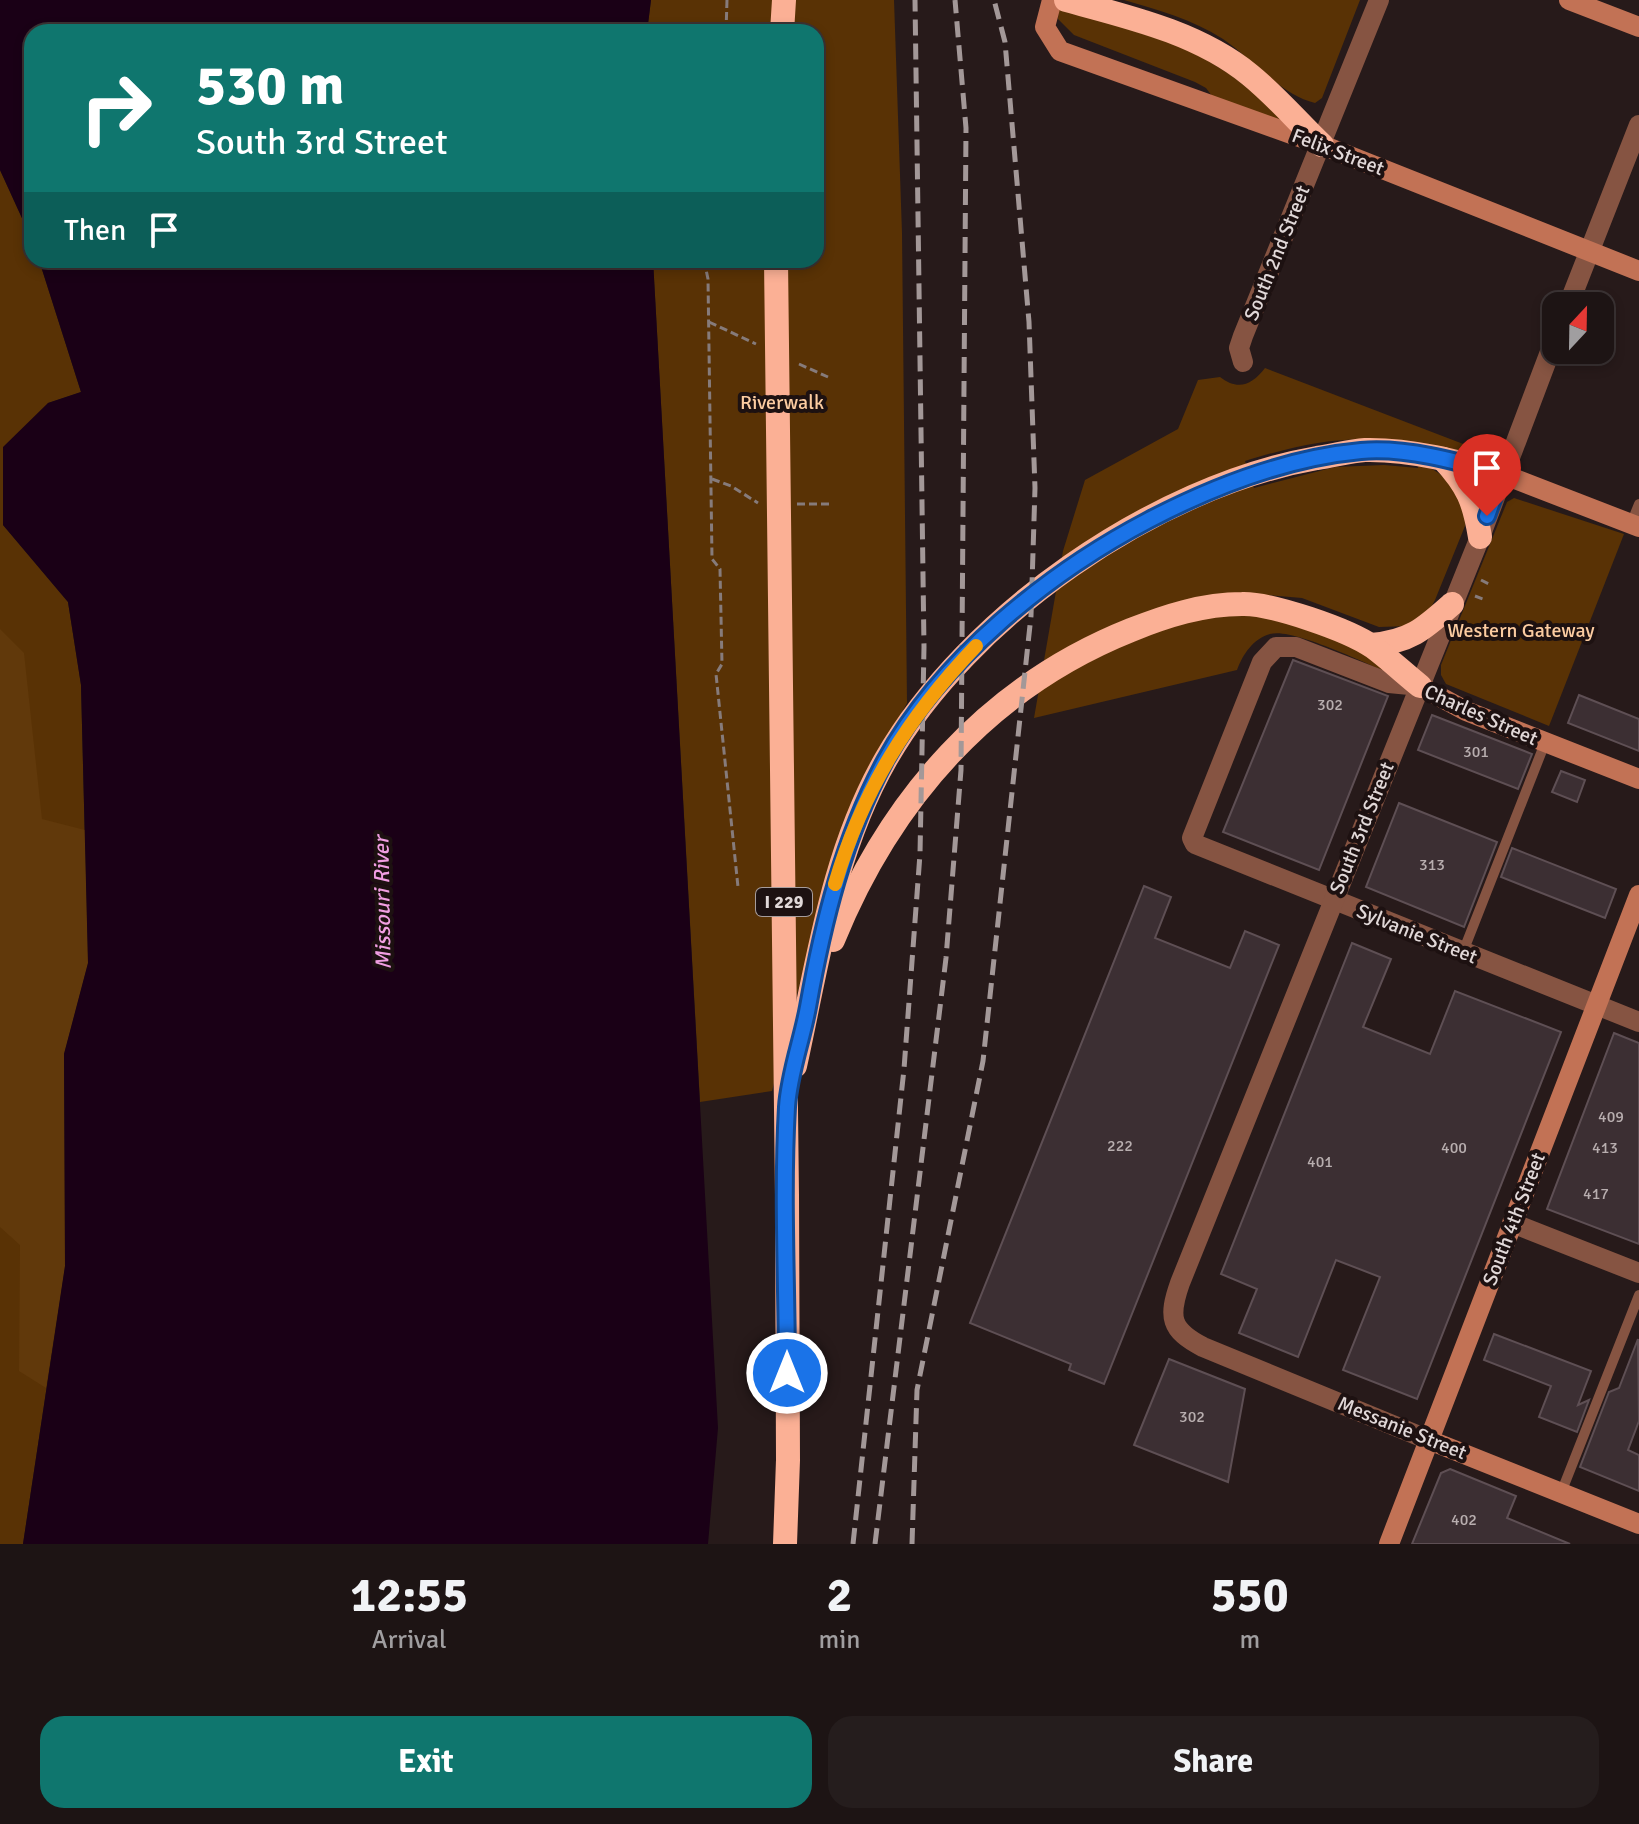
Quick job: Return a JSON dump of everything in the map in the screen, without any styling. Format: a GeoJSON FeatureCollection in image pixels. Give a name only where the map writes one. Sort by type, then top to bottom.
{"type":"FeatureCollection","features":[{"type":"Feature","properties":{"kind":"highway"},"geometry":{"type":"LineString","coordinates":[[775,0],[775,24]]}},
{"type":"Feature","properties":{"kind":"highway"},"geometry":{"type":"LineString","coordinates":[[782,24],[784,0]]}},
{"type":"Feature","properties":{"kind":"highway"},"geometry":{"type":"LineString","coordinates":[[1066,0],[1165,30],[1221,55],[1250,75],[1322,145]]}},
{"type":"Feature","properties":{"kind":"highway","name":"I 229"},"geometry":{"type":"LineString","coordinates":[[777,268],[787,1141],[788,1460],[784,1544]]}},
{"type":"Feature","properties":{"kind":"highway"},"geometry":{"type":"LineString","coordinates":[[787,1104],[819,938],[841,864],[886,759],[947,676],[982,639],[1047,582],[1127,532],[1238,478],[1296,462],[1364,450],[1443,459],[1502,474]]}},
{"type":"Feature","properties":{"kind":"highway"},"geometry":{"type":"LineString","coordinates":[[1443,459],[1462,480],[1475,504],[1480,537]]}},
{"type":"Feature","properties":{"kind":"highway"},"geometry":{"type":"LineString","coordinates":[[1371,645],[1394,643],[1418,634],[1464,600]]}},
{"type":"Feature","properties":{"kind":"highway"},"geometry":{"type":"LineString","coordinates":[[787,1141],[800,1036],[851,897],[882,839],[947,757],[1008,699],[1042,674],[1119,635],[1160,619],[1201,608],[1244,603],[1290,612],[1371,645],[1420,686]]}},
{"type":"Feature","properties":{"kind":"highway","name":"I 229"},"geometry":{"type":"LineString","coordinates":[[780,714],[787,1104],[784,1544]]}},
{"type":"Feature","properties":{"kind":"main road","name":"Felix Street"},"geometry":{"type":"LineString","coordinates":[[1052,0],[1045,27],[1060,51],[1322,145],[1639,271]]}},
{"type":"Feature","properties":{"kind":"main road"},"geometry":{"type":"LineString","coordinates":[[1569,0],[1639,27]]}},
{"type":"Feature","properties":{"kind":"main road"},"geometry":{"type":"LineString","coordinates":[[1502,474],[1635,525]]}},
{"type":"Feature","properties":{"kind":"main road","name":"Charles Street"},"geometry":{"type":"LineString","coordinates":[[1420,686],[1466,711],[1639,779]]}},
{"type":"Feature","properties":{"kind":"main road","name":"South 4th Street"},"geometry":{"type":"LineString","coordinates":[[1389,1544],[1639,895]]}},
{"type":"Feature","properties":{"kind":"main road","name":"Messanie Street"},"geometry":{"type":"LineString","coordinates":[[1429,1440],[1639,1524]]}},
{"type":"Feature","properties":{"kind":"street","name":"South 2nd Street"},"geometry":{"type":"LineString","coordinates":[[1243,362],[1239,348],[1243,336],[1379,0]]}},
{"type":"Feature","properties":{"kind":"street"},"geometry":{"type":"LineString","coordinates":[[1573,292],[1639,125]]}},
{"type":"Feature","properties":{"kind":"street","name":"South 3rd Street"},"geometry":{"type":"LineString","coordinates":[[1173,1321],[1174,1301],[1180,1283],[1333,900],[1420,686],[1464,600],[1480,537],[1545,364]]}},
{"type":"Feature","properties":{"kind":"street","name":"Charles Street"},"geometry":{"type":"LineString","coordinates":[[1195,844],[1192,838],[1262,662],[1276,647],[1296,647],[1389,683],[1420,686]]}},
{"type":"Feature","properties":{"kind":"street","name":"Sylvanie Street"},"geometry":{"type":"LineString","coordinates":[[1195,844],[1639,1022]]}},
{"type":"Feature","properties":{"kind":"street"},"geometry":{"type":"LineString","coordinates":[[1512,1223],[1639,1273]]}},
{"type":"Feature","properties":{"kind":"street","name":"Messanie Street"},"geometry":{"type":"LineString","coordinates":[[1173,1321],[1182,1334],[1203,1347],[1429,1440]]}},
{"type":"Feature","properties":{"kind":"lane"},"geometry":{"type":"LineString","coordinates":[[1635,525],[1639,504]]}},
{"type":"Feature","properties":{"kind":"lane"},"geometry":{"type":"LineString","coordinates":[[1463,952],[1545,743]]}},
{"type":"Feature","properties":{"kind":"lane"},"geometry":{"type":"LineString","coordinates":[[1561,1493],[1639,1295]]}},
{"type":"Feature","properties":{"kind":"path"},"geometry":{"type":"LineString","coordinates":[[726,24],[727,0]]}},
{"type":"Feature","properties":{"kind":"path"},"geometry":{"type":"LineString","coordinates":[[706,268],[712,559],[720,569],[722,664],[716,674],[738,887]]}},
{"type":"Feature","properties":{"kind":"path"},"geometry":{"type":"LineString","coordinates":[[1481,580],[1489,584]]}},
{"type":"Feature","properties":{"kind":"path"},"geometry":{"type":"LineString","coordinates":[[1464,600],[1483,599]]}},
{"type":"Feature","properties":{"kind":"green space","name":"Riverwalk"},"geometry":{"type":"Polygon","coordinates":[[[651,0],[894,0],[902,233],[907,703],[876,761],[823,894],[772,1091],[700,1102],[653,268],[824,268],[824,24],[648,24],[651,0]]]}},
{"type":"Feature","properties":{"kind":"green space"},"geometry":{"type":"Polygon","coordinates":[[[1124,0],[1360,0],[1322,98],[1315,103],[1279,85],[1211,32],[1175,16],[1124,0]]]}},
{"type":"Feature","properties":{"kind":"green space"},"geometry":{"type":"Polygon","coordinates":[[[1059,6],[1189,49],[1231,75],[1305,134],[1215,100],[1206,88],[1195,82],[1074,35],[1058,19],[1059,6]]]}},
{"type":"Feature","properties":{"kind":"green space"},"geometry":{"type":"Polygon","coordinates":[[[0,170],[24,222],[24,268],[42,268],[81,392],[48,403],[3,525],[68,602],[81,685],[88,963],[64,1054],[65,1266],[23,1544],[0,1544],[0,170]]]}},
{"type":"Feature","properties":{"kind":"green space"},"geometry":{"type":"Polygon","coordinates":[[[1265,368],[1492,455],[1393,440],[1350,439],[1290,448],[1245,461],[1254,488],[1335,467],[1384,465],[1418,468],[1419,464],[1438,472],[1453,487],[1463,506],[1465,526],[1427,615],[1410,626],[1379,627],[1302,598],[1266,595],[1266,617],[1335,638],[1396,676],[1296,636],[1270,634],[1249,648],[1237,670],[1034,718],[1063,551],[1085,480],[1178,429],[1198,380],[1220,377],[1239,385],[1255,379],[1265,368]]]}},
{"type":"Feature","properties":{"kind":"green space","name":"Western Gateway"},"geometry":{"type":"Polygon","coordinates":[[[1514,498],[1624,534],[1549,726],[1446,684],[1441,675],[1441,665],[1507,502],[1514,498]]]}},
{"type":"Feature","properties":{"kind":"shaded area"},"geometry":{"type":"Polygon","coordinates":[[[0,629],[24,653],[42,819],[85,830],[88,963],[64,1054],[65,1266],[46,1388],[19,1371],[20,1245],[0,1227],[0,629]]]}},
{"type":"Feature","properties":{"kind":"water"},"geometry":{"type":"Polygon","coordinates":[[[0,0],[651,0],[648,24],[24,24],[24,222],[0,170],[0,0]]]}},
{"type":"Feature","properties":{"kind":"water","name":"Missouri River"},"geometry":{"type":"Polygon","coordinates":[[[42,268],[653,268],[718,1428],[708,1544],[23,1544],[65,1266],[64,1054],[88,963],[81,685],[68,602],[3,525],[3,447],[48,403],[81,392],[42,268]]]}},
{"type":"Feature","properties":{"kind":"building"},"geometry":{"type":"Polygon","coordinates":[[[1293,660],[1388,696],[1319,870],[1223,832],[1293,660]]]}},
{"type":"Feature","properties":{"kind":"building"},"geometry":{"type":"Polygon","coordinates":[[[1579,695],[1639,719],[1639,751],[1568,723],[1579,695]]]}},
{"type":"Feature","properties":{"kind":"building"},"geometry":{"type":"Polygon","coordinates":[[[1432,715],[1532,754],[1518,789],[1418,750],[1432,715]]]}},
{"type":"Feature","properties":{"kind":"building"},"geometry":{"type":"Polygon","coordinates":[[[1561,771],[1585,780],[1577,802],[1552,792],[1561,771]]]}},
{"type":"Feature","properties":{"kind":"building"},"geometry":{"type":"Polygon","coordinates":[[[1399,803],[1497,842],[1464,927],[1366,887],[1399,803]]]}},
{"type":"Feature","properties":{"kind":"building"},"geometry":{"type":"Polygon","coordinates":[[[1512,848],[1616,889],[1605,918],[1501,877],[1512,848]]]}},
{"type":"Feature","properties":{"kind":"building"},"geometry":{"type":"Polygon","coordinates":[[[1144,886],[1171,897],[1155,938],[1230,968],[1245,931],[1279,945],[1104,1384],[1069,1370],[1071,1364],[970,1323],[1144,886]]]}},
{"type":"Feature","properties":{"kind":"building"},"geometry":{"type":"Polygon","coordinates":[[[1352,943],[1391,959],[1363,1027],[1430,1054],[1455,991],[1561,1032],[1417,1399],[1343,1370],[1380,1277],[1336,1260],[1298,1357],[1239,1333],[1257,1289],[1221,1274],[1352,943]]]}},
{"type":"Feature","properties":{"kind":"building"},"geometry":{"type":"Polygon","coordinates":[[[1614,1033],[1639,1043],[1639,1244],[1547,1209],[1614,1033]]]}},
{"type":"Feature","properties":{"kind":"building"},"geometry":{"type":"Polygon","coordinates":[[[1494,1334],[1591,1371],[1578,1405],[1589,1400],[1577,1432],[1539,1417],[1551,1386],[1484,1360],[1494,1334]]]}},
{"type":"Feature","properties":{"kind":"building"},"geometry":{"type":"Polygon","coordinates":[[[1638,1339],[1639,1421],[1628,1450],[1639,1455],[1639,1491],[1580,1467],[1609,1392],[1619,1388],[1638,1339]]]}},
{"type":"Feature","properties":{"kind":"building"},"geometry":{"type":"Polygon","coordinates":[[[1169,1359],[1245,1389],[1228,1482],[1134,1445],[1169,1359]]]}},
{"type":"Feature","properties":{"kind":"building"},"geometry":{"type":"Polygon","coordinates":[[[1450,1469],[1516,1496],[1507,1518],[1570,1544],[1412,1544],[1441,1473],[1450,1469]]]}},
{"type":"Feature","properties":{"kind":"railway"},"geometry":{"type":"LineString","coordinates":[[853,1544],[904,1069],[920,854],[924,647],[915,0]]}},
{"type":"Feature","properties":{"kind":"railway"},"geometry":{"type":"LineString","coordinates":[[875,1544],[946,958],[961,770],[966,128],[955,0]]}},
{"type":"Feature","properties":{"kind":"railway"},"geometry":{"type":"LineString","coordinates":[[912,1544],[917,1390],[983,1061],[1031,616],[1035,488],[1029,322],[1005,42],[994,0]]}},
{"type":"Feature","properties":{"kind":"slow traffic"},"geometry":{"type":"LineString","coordinates":[[835,884],[886,759],[947,676],[976,646]]}},
{"type":"Feature","properties":{"kind":"route"},"geometry":{"type":"LineString","coordinates":[[787,1373],[787,1104],[819,938],[841,864],[886,759],[947,676],[982,639],[1047,582],[1077,561],[1188,500],[1238,478],[1296,462],[1364,450],[1417,455],[1502,474],[1487,516]]}}]}
